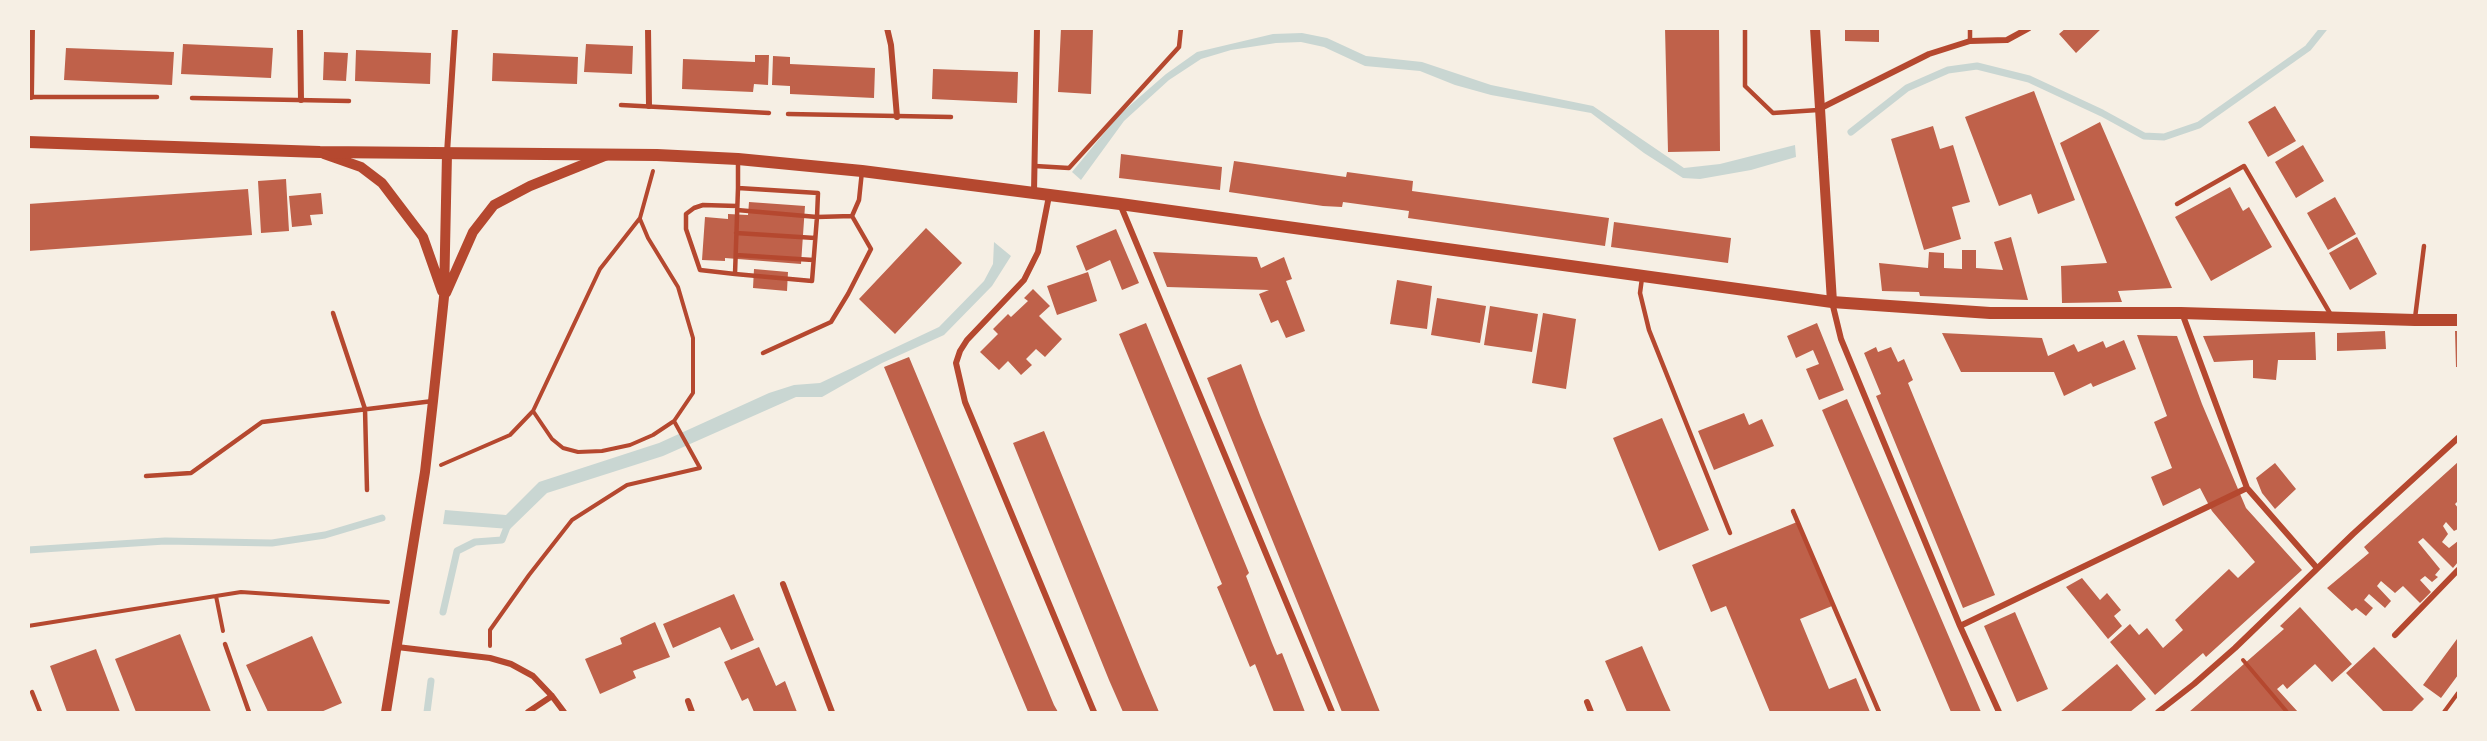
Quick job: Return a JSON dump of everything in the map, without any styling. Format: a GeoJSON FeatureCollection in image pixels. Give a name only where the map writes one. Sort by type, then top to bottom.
{"type":"FeatureCollection","features":[{"type":"Feature","properties":{"kind":"main road"},"geometry":{"type":"LineString","coordinates":[[28,142],[320,152],[657,155],[738,159],[862,171],[1120,204],[1642,278],[1832,302],[1990,313],[2181,313],[2458,320]]}},
{"type":"Feature","properties":{"kind":"street"},"geometry":{"type":"LineString","coordinates":[[30,97],[32,28]]}},
{"type":"Feature","properties":{"kind":"street"},"geometry":{"type":"LineString","coordinates":[[300,28],[301,100]]}},
{"type":"Feature","properties":{"kind":"street"},"geometry":{"type":"LineString","coordinates":[[386,712],[425,472],[444,297],[447,154],[454,28]]}},
{"type":"Feature","properties":{"kind":"street"},"geometry":{"type":"LineString","coordinates":[[648,28],[649,106]]}},
{"type":"Feature","properties":{"kind":"street"},"geometry":{"type":"LineString","coordinates":[[887,28],[891,45],[897,117]]}},
{"type":"Feature","properties":{"kind":"street"},"geometry":{"type":"LineString","coordinates":[[1034,193],[1037,28]]}},
{"type":"Feature","properties":{"kind":"street"},"geometry":{"type":"LineString","coordinates":[[1815,28],[1818,110],[1832,302],[1841,339],[1960,626],[1999,712]]}},
{"type":"Feature","properties":{"kind":"street"},"geometry":{"type":"LineString","coordinates":[[1818,110],[1929,54],[1970,41],[2007,40],[2029,28]]}},
{"type":"Feature","properties":{"kind":"street"},"geometry":{"type":"LineString","coordinates":[[320,152],[362,167],[382,183],[423,237],[444,297]]}},
{"type":"Feature","properties":{"kind":"street"},"geometry":{"type":"LineString","coordinates":[[444,297],[473,232],[494,205],[530,186],[607,155]]}},
{"type":"Feature","properties":{"kind":"street"},"geometry":{"type":"LineString","coordinates":[[1049,196],[1038,252],[1024,280],[967,340],[956,363],[965,402],[1094,712]]}},
{"type":"Feature","properties":{"kind":"street"},"geometry":{"type":"LineString","coordinates":[[1120,204],[1332,712]]}},
{"type":"Feature","properties":{"kind":"street"},"geometry":{"type":"LineString","coordinates":[[2181,313],[2247,488],[2317,568]]}},
{"type":"Feature","properties":{"kind":"street"},"geometry":{"type":"LineString","coordinates":[[2158,712],[2235,648],[2317,568],[2458,438]]}},
{"type":"Feature","properties":{"kind":"street"},"geometry":{"type":"LineString","coordinates":[[1960,626],[2247,488]]}},
{"type":"Feature","properties":{"kind":"street"},"geometry":{"type":"LineString","coordinates":[[2395,635],[2458,570]]}},
{"type":"Feature","properties":{"kind":"street"},"geometry":{"type":"LineString","coordinates":[[783,584],[832,712]]}},
{"type":"Feature","properties":{"kind":"street"},"geometry":{"type":"LineString","coordinates":[[397,647],[489,658],[511,664],[533,676],[564,712]]}},
{"type":"Feature","properties":{"kind":"street"},"geometry":{"type":"LineString","coordinates":[[528,712],[552,696]]}},
{"type":"Feature","properties":{"kind":"street"},"geometry":{"type":"LineString","coordinates":[[688,701],[692,712]]}},
{"type":"Feature","properties":{"kind":"street"},"geometry":{"type":"LineString","coordinates":[[1587,702],[1591,712]]}},
{"type":"Feature","properties":{"kind":"lane"},"geometry":{"type":"LineString","coordinates":[[1035,166],[1069,168],[1179,47],[1181,28]]}},
{"type":"Feature","properties":{"kind":"lane"},"geometry":{"type":"LineString","coordinates":[[1745,28],[1745,86],[1773,113],[1818,110]]}},
{"type":"Feature","properties":{"kind":"lane"},"geometry":{"type":"LineString","coordinates":[[1970,28],[1970,41]]}},
{"type":"Feature","properties":{"kind":"lane"},"geometry":{"type":"LineString","coordinates":[[30,97],[157,97]]}},
{"type":"Feature","properties":{"kind":"lane"},"geometry":{"type":"LineString","coordinates":[[192,98],[349,101]]}},
{"type":"Feature","properties":{"kind":"lane"},"geometry":{"type":"LineString","coordinates":[[621,105],[769,113]]}},
{"type":"Feature","properties":{"kind":"lane"},"geometry":{"type":"LineString","coordinates":[[788,114],[951,117]]}},
{"type":"Feature","properties":{"kind":"lane"},"geometry":{"type":"LineString","coordinates":[[735,274],[738,159]]}},
{"type":"Feature","properties":{"kind":"lane"},"geometry":{"type":"LineString","coordinates":[[2177,204],[2244,166],[2332,318]]}},
{"type":"Feature","properties":{"kind":"lane"},"geometry":{"type":"LineString","coordinates":[[852,216],[859,200],[862,171]]}},
{"type":"Feature","properties":{"kind":"lane"},"geometry":{"type":"LineString","coordinates":[[738,188],[818,193],[817,217],[812,281],[700,270],[686,229],[686,214],[694,208],[703,205],[817,217],[852,216]]}},
{"type":"Feature","properties":{"kind":"lane"},"geometry":{"type":"LineString","coordinates":[[763,353],[831,322],[871,249],[852,216]]}},
{"type":"Feature","properties":{"kind":"lane"},"geometry":{"type":"LineString","coordinates":[[736,233],[815,238]]}},
{"type":"Feature","properties":{"kind":"lane"},"geometry":{"type":"LineString","coordinates":[[2415,320],[2424,246]]}},
{"type":"Feature","properties":{"kind":"lane"},"geometry":{"type":"LineString","coordinates":[[736,255],[813,260]]}},
{"type":"Feature","properties":{"kind":"lane"},"geometry":{"type":"LineString","coordinates":[[1642,278],[1640,293],[1649,330],[1730,533]]}},
{"type":"Feature","properties":{"kind":"lane"},"geometry":{"type":"LineString","coordinates":[[333,313],[365,409],[367,490]]}},
{"type":"Feature","properties":{"kind":"lane"},"geometry":{"type":"LineString","coordinates":[[146,476],[191,473],[262,422],[433,401]]}},
{"type":"Feature","properties":{"kind":"lane"},"geometry":{"type":"LineString","coordinates":[[1793,511],[1879,712]]}},
{"type":"Feature","properties":{"kind":"lane"},"geometry":{"type":"LineString","coordinates":[[225,644],[249,712]]}},
{"type":"Feature","properties":{"kind":"lane"},"geometry":{"type":"LineString","coordinates":[[32,692],[40,712]]}},
{"type":"Feature","properties":{"kind":"path"},"geometry":{"type":"LineString","coordinates":[[425,472],[510,435],[533,411],[570,328],[600,269],[640,218],[657,155]]}},
{"type":"Feature","properties":{"kind":"path"},"geometry":{"type":"LineString","coordinates":[[533,411],[552,439],[563,448],[578,452],[602,451],[630,445],[653,435],[674,421],[693,393],[693,338],[678,287],[648,238],[640,218]]}},
{"type":"Feature","properties":{"kind":"path"},"geometry":{"type":"LineString","coordinates":[[489,658],[490,630],[572,520],[627,485],[700,468],[674,421]]}},
{"type":"Feature","properties":{"kind":"path"},"geometry":{"type":"LineString","coordinates":[[28,626],[241,592],[381,603],[404,600]]}},
{"type":"Feature","properties":{"kind":"path"},"geometry":{"type":"LineString","coordinates":[[216,596],[225,644]]}},
{"type":"Feature","properties":{"kind":"path"},"geometry":{"type":"LineString","coordinates":[[2235,648],[2235,652],[2287,712]]}},
{"type":"Feature","properties":{"kind":"path"},"geometry":{"type":"LineString","coordinates":[[2444,712],[2458,693]]}},
{"type":"Feature","properties":{"kind":"shaded area"},"geometry":{"type":"Polygon","coordinates":[[[1302,33],[1327,38],[1366,56],[1422,62],[1491,85],[1593,106],[1684,168],[1720,164],[1795,145],[1796,157],[1751,170],[1700,179],[1683,178],[1644,153],[1591,113],[1491,95],[1455,85],[1420,71],[1365,66],[1324,47],[1301,42],[1276,43],[1231,50],[1201,59],[1169,80],[1124,121],[1081,180],[1072,172],[1119,115],[1166,74],[1197,52],[1273,34],[1302,33]]]}},
{"type":"Feature","properties":{"kind":"shaded area"},"geometry":{"type":"Polygon","coordinates":[[[994,242],[1011,256],[992,286],[944,335],[882,363],[822,397],[796,397],[663,456],[547,493],[510,529],[443,524],[445,510],[506,515],[539,482],[659,443],[769,393],[794,385],[820,383],[939,327],[984,281],[993,264],[994,242]]]}},
{"type":"Feature","properties":{"kind":"building"},"geometry":{"type":"Polygon","coordinates":[[[1061,28],[1093,28],[1091,94],[1058,92],[1061,28]]]}},
{"type":"Feature","properties":{"kind":"building"},"geometry":{"type":"Polygon","coordinates":[[[1665,28],[1719,28],[1720,151],[1668,152],[1665,28]]]}},
{"type":"Feature","properties":{"kind":"building"},"geometry":{"type":"Polygon","coordinates":[[[1845,28],[1879,28],[1879,42],[1845,41],[1845,28]]]}},
{"type":"Feature","properties":{"kind":"building"},"geometry":{"type":"Polygon","coordinates":[[[2066,28],[2102,28],[2076,53],[2059,34],[2066,28]]]}},
{"type":"Feature","properties":{"kind":"building"},"geometry":{"type":"Polygon","coordinates":[[[183,44],[273,48],[271,78],[181,74],[183,44]]]}},
{"type":"Feature","properties":{"kind":"building"},"geometry":{"type":"Polygon","coordinates":[[[586,44],[633,46],[632,74],[584,72],[586,44]]]}},
{"type":"Feature","properties":{"kind":"building"},"geometry":{"type":"Polygon","coordinates":[[[66,48],[174,52],[172,85],[64,80],[66,48]]]}},
{"type":"Feature","properties":{"kind":"building"},"geometry":{"type":"Polygon","coordinates":[[[356,50],[431,53],[430,84],[355,81],[356,50]]]}},
{"type":"Feature","properties":{"kind":"building"},"geometry":{"type":"Polygon","coordinates":[[[324,52],[348,53],[346,81],[323,80],[324,52]]]}},
{"type":"Feature","properties":{"kind":"building"},"geometry":{"type":"Polygon","coordinates":[[[493,53],[578,57],[577,84],[492,81],[493,53]]]}},
{"type":"Feature","properties":{"kind":"building"},"geometry":{"type":"Polygon","coordinates":[[[755,55],[769,55],[768,85],[754,84],[753,92],[682,89],[683,59],[755,62],[755,55]]]}},
{"type":"Feature","properties":{"kind":"building"},"geometry":{"type":"Polygon","coordinates":[[[773,56],[790,57],[790,64],[875,68],[874,98],[790,94],[790,86],[772,85],[773,56]]]}},
{"type":"Feature","properties":{"kind":"building"},"geometry":{"type":"Polygon","coordinates":[[[933,69],[1018,72],[1017,103],[932,99],[933,69]]]}},
{"type":"Feature","properties":{"kind":"building"},"geometry":{"type":"Polygon","coordinates":[[[2034,91],[2075,200],[2038,214],[2031,194],[1999,206],[1965,117],[2034,91]]]}},
{"type":"Feature","properties":{"kind":"building"},"geometry":{"type":"Polygon","coordinates":[[[2275,106],[2296,141],[2268,157],[2248,122],[2275,106]]]}},
{"type":"Feature","properties":{"kind":"building"},"geometry":{"type":"Polygon","coordinates":[[[2100,122],[2172,288],[2118,291],[2122,302],[2062,303],[2061,266],[2107,263],[2060,143],[2100,122]]]}},
{"type":"Feature","properties":{"kind":"building"},"geometry":{"type":"Polygon","coordinates":[[[1933,126],[1940,149],[1953,145],[1970,202],[1952,207],[1961,239],[1924,250],[1891,139],[1933,126]]]}},
{"type":"Feature","properties":{"kind":"building"},"geometry":{"type":"Polygon","coordinates":[[[2303,145],[2324,181],[2296,198],[2275,162],[2303,145]]]}},
{"type":"Feature","properties":{"kind":"building"},"geometry":{"type":"Polygon","coordinates":[[[1121,154],[1222,167],[1220,190],[1119,178],[1121,154]]]}},
{"type":"Feature","properties":{"kind":"building"},"geometry":{"type":"Polygon","coordinates":[[[1234,161],[1346,177],[1347,172],[1413,181],[1412,191],[1609,218],[1605,246],[1408,218],[1409,211],[1343,202],[1342,207],[1323,206],[1229,192],[1234,161]]]}},
{"type":"Feature","properties":{"kind":"building"},"geometry":{"type":"Polygon","coordinates":[[[286,179],[289,231],[261,233],[258,181],[286,179]]]}},
{"type":"Feature","properties":{"kind":"building"},"geometry":{"type":"Polygon","coordinates":[[[2230,187],[2243,211],[2249,207],[2272,247],[2211,281],[2175,217],[2230,187]]]}},
{"type":"Feature","properties":{"kind":"building"},"geometry":{"type":"Polygon","coordinates":[[[248,189],[252,235],[28,251],[28,204],[248,189]]]}},
{"type":"Feature","properties":{"kind":"building"},"geometry":{"type":"Polygon","coordinates":[[[321,193],[323,214],[310,215],[312,225],[292,227],[289,196],[321,193]]]}},
{"type":"Feature","properties":{"kind":"building"},"geometry":{"type":"Polygon","coordinates":[[[2335,197],[2356,234],[2328,250],[2307,213],[2335,197]]]}},
{"type":"Feature","properties":{"kind":"building"},"geometry":{"type":"Polygon","coordinates":[[[749,202],[805,206],[801,264],[725,258],[725,261],[702,260],[705,217],[728,219],[728,214],[748,215],[749,202]]]}},
{"type":"Feature","properties":{"kind":"building"},"geometry":{"type":"Polygon","coordinates":[[[1614,222],[1731,238],[1728,263],[1611,247],[1614,222]]]}},
{"type":"Feature","properties":{"kind":"building"},"geometry":{"type":"Polygon","coordinates":[[[926,228],[962,263],[895,334],[859,299],[926,228]]]}},
{"type":"Feature","properties":{"kind":"building"},"geometry":{"type":"Polygon","coordinates":[[[1116,229],[1139,283],[1122,290],[1110,260],[1086,271],[1076,246],[1116,229]]]}},
{"type":"Feature","properties":{"kind":"building"},"geometry":{"type":"Polygon","coordinates":[[[2011,237],[2028,300],[1920,296],[1919,292],[1882,291],[1879,263],[1928,268],[1929,252],[1944,253],[1944,268],[1962,269],[1962,250],[1976,250],[1976,268],[2003,270],[1994,242],[2011,237]]]}},
{"type":"Feature","properties":{"kind":"building"},"geometry":{"type":"Polygon","coordinates":[[[2357,237],[2377,274],[2350,290],[2329,253],[2357,237]]]}},
{"type":"Feature","properties":{"kind":"building"},"geometry":{"type":"Polygon","coordinates":[[[1153,252],[1257,257],[1261,268],[1284,257],[1292,279],[1286,281],[1305,331],[1286,338],[1278,320],[1271,323],[1259,294],[1269,290],[1167,287],[1153,252]]]}},
{"type":"Feature","properties":{"kind":"building"},"geometry":{"type":"Polygon","coordinates":[[[754,269],[788,272],[787,291],[753,288],[754,269]]]}},
{"type":"Feature","properties":{"kind":"building"},"geometry":{"type":"Polygon","coordinates":[[[1088,272],[1097,301],[1057,315],[1047,286],[1088,272]]]}},
{"type":"Feature","properties":{"kind":"building"},"geometry":{"type":"Polygon","coordinates":[[[1397,280],[1432,286],[1427,329],[1390,324],[1397,280]]]}},
{"type":"Feature","properties":{"kind":"building"},"geometry":{"type":"Polygon","coordinates":[[[1033,289],[1050,306],[1039,316],[1062,339],[1045,357],[1036,349],[1026,359],[1032,365],[1021,375],[1008,361],[999,370],[980,352],[998,334],[993,329],[1008,314],[1011,317],[1028,301],[1024,298],[1033,289]]]}},
{"type":"Feature","properties":{"kind":"building"},"geometry":{"type":"Polygon","coordinates":[[[1437,298],[1486,306],[1480,343],[1431,335],[1437,298]]]}},
{"type":"Feature","properties":{"kind":"building"},"geometry":{"type":"Polygon","coordinates":[[[1490,306],[1538,314],[1532,352],[1484,345],[1490,306]]]}},
{"type":"Feature","properties":{"kind":"building"},"geometry":{"type":"Polygon","coordinates":[[[1543,313],[1576,319],[1566,389],[1532,383],[1543,313]]]}},
{"type":"Feature","properties":{"kind":"building"},"geometry":{"type":"Polygon","coordinates":[[[1146,323],[1249,573],[1246,576],[1272,643],[1277,655],[1282,653],[1305,712],[1274,712],[1255,664],[1250,667],[1217,587],[1222,584],[1119,334],[1146,323]]]}},
{"type":"Feature","properties":{"kind":"building"},"geometry":{"type":"Polygon","coordinates":[[[1817,323],[1844,390],[1819,400],[1806,369],[1819,364],[1813,350],[1796,358],[1787,336],[1817,323]]]}},
{"type":"Feature","properties":{"kind":"building"},"geometry":{"type":"Polygon","coordinates":[[[2385,331],[2386,349],[2337,351],[2337,333],[2385,331]]]}},
{"type":"Feature","properties":{"kind":"building"},"geometry":{"type":"Polygon","coordinates":[[[2455,331],[2458,331],[2458,367],[2456,367],[2455,331]]]}},
{"type":"Feature","properties":{"kind":"building"},"geometry":{"type":"Polygon","coordinates":[[[2315,332],[2316,360],[2278,360],[2276,380],[2253,378],[2253,360],[2214,362],[2203,336],[2315,332]]]}},
{"type":"Feature","properties":{"kind":"building"},"geometry":{"type":"Polygon","coordinates":[[[1942,333],[2042,338],[2048,356],[2074,344],[2078,352],[2103,341],[2106,348],[2124,340],[2136,369],[2093,387],[2091,383],[2064,396],[2054,372],[1961,372],[1942,333]]]}},
{"type":"Feature","properties":{"kind":"building"},"geometry":{"type":"Polygon","coordinates":[[[2137,335],[2177,336],[2202,404],[2246,508],[2302,570],[2206,657],[2203,653],[2155,695],[2110,642],[2130,624],[2139,635],[2147,628],[2163,648],[2183,630],[2175,620],[2229,569],[2238,578],[2255,562],[2212,511],[2200,488],[2163,506],[2151,477],[2172,468],[2154,422],[2167,416],[2137,335]]]}},
{"type":"Feature","properties":{"kind":"building"},"geometry":{"type":"Polygon","coordinates":[[[1876,347],[1878,352],[1891,347],[1898,362],[1904,359],[1913,380],[1908,383],[1995,595],[1963,608],[1876,396],[1881,394],[1864,353],[1876,347]]]}},
{"type":"Feature","properties":{"kind":"building"},"geometry":{"type":"Polygon","coordinates":[[[909,357],[1058,712],[1028,712],[884,367],[909,357]]]}},
{"type":"Feature","properties":{"kind":"building"},"geometry":{"type":"Polygon","coordinates":[[[1241,364],[1380,712],[1342,712],[1207,378],[1241,364]]]}},
{"type":"Feature","properties":{"kind":"building"},"geometry":{"type":"Polygon","coordinates":[[[1847,399],[1981,712],[1951,712],[1822,410],[1847,399]]]}},
{"type":"Feature","properties":{"kind":"building"},"geometry":{"type":"Polygon","coordinates":[[[1744,413],[1749,425],[1762,419],[1774,446],[1714,470],[1698,431],[1744,413]]]}},
{"type":"Feature","properties":{"kind":"building"},"geometry":{"type":"Polygon","coordinates":[[[1662,418],[1709,530],[1659,551],[1613,438],[1662,418]]]}},
{"type":"Feature","properties":{"kind":"building"},"geometry":{"type":"Polygon","coordinates":[[[1044,431],[1159,712],[1123,712],[1109,680],[1013,443],[1044,431]]]}},
{"type":"Feature","properties":{"kind":"building"},"geometry":{"type":"Polygon","coordinates":[[[2458,462],[2458,501],[2455,504],[2458,508],[2458,529],[2454,531],[2446,522],[2443,526],[2448,534],[2442,542],[2449,548],[2458,541],[2458,562],[2453,568],[2423,538],[2418,542],[2440,569],[2435,575],[2438,577],[2432,582],[2425,576],[2420,580],[2431,592],[2420,603],[2403,586],[2395,593],[2381,581],[2377,586],[2391,601],[2385,608],[2369,594],[2364,600],[2373,608],[2366,616],[2356,608],[2352,611],[2327,588],[2369,553],[2364,547],[2458,462]]]}},
{"type":"Feature","properties":{"kind":"building"},"geometry":{"type":"Polygon","coordinates":[[[2275,463],[2296,489],[2275,509],[2262,493],[2256,478],[2275,463]]]}},
{"type":"Feature","properties":{"kind":"building"},"geometry":{"type":"Polygon","coordinates":[[[1797,522],[1832,606],[1800,619],[1829,689],[1856,678],[1870,712],[1770,712],[1726,606],[1711,612],[1692,565],[1797,522]]]}},
{"type":"Feature","properties":{"kind":"building"},"geometry":{"type":"Polygon","coordinates":[[[2082,578],[2100,600],[2107,593],[2121,610],[2114,616],[2122,626],[2108,639],[2066,587],[2082,578]]]}},
{"type":"Feature","properties":{"kind":"building"},"geometry":{"type":"Polygon","coordinates":[[[734,594],[754,640],[731,650],[720,627],[673,648],[663,624],[734,594]]]}},
{"type":"Feature","properties":{"kind":"building"},"geometry":{"type":"Polygon","coordinates":[[[2300,607],[2352,664],[2332,682],[2315,664],[2287,689],[2283,684],[2277,689],[2298,712],[2189,712],[2284,629],[2280,626],[2300,607]]]}},
{"type":"Feature","properties":{"kind":"building"},"geometry":{"type":"Polygon","coordinates":[[[2015,612],[2048,689],[2017,702],[1984,626],[2015,612]]]}},
{"type":"Feature","properties":{"kind":"building"},"geometry":{"type":"Polygon","coordinates":[[[655,622],[670,657],[633,671],[636,678],[600,694],[585,659],[622,644],[620,638],[655,622]]]}},
{"type":"Feature","properties":{"kind":"building"},"geometry":{"type":"Polygon","coordinates":[[[180,634],[211,712],[136,712],[115,659],[180,634]]]}},
{"type":"Feature","properties":{"kind":"building"},"geometry":{"type":"Polygon","coordinates":[[[312,636],[342,703],[321,712],[268,712],[246,665],[312,636]]]}},
{"type":"Feature","properties":{"kind":"building"},"geometry":{"type":"Polygon","coordinates":[[[2457,639],[2458,675],[2441,698],[2423,685],[2457,639]]]}},
{"type":"Feature","properties":{"kind":"building"},"geometry":{"type":"Polygon","coordinates":[[[1642,646],[1671,712],[1627,712],[1605,661],[1642,646]]]}},
{"type":"Feature","properties":{"kind":"building"},"geometry":{"type":"Polygon","coordinates":[[[759,647],[776,686],[785,681],[797,712],[754,712],[748,698],[742,701],[724,662],[759,647]]]}},
{"type":"Feature","properties":{"kind":"building"},"geometry":{"type":"Polygon","coordinates":[[[2374,647],[2424,699],[2411,712],[2384,712],[2346,673],[2374,647]]]}},
{"type":"Feature","properties":{"kind":"building"},"geometry":{"type":"Polygon","coordinates":[[[96,649],[120,712],[67,712],[50,666],[96,649]]]}},
{"type":"Feature","properties":{"kind":"building"},"geometry":{"type":"Polygon","coordinates":[[[2117,664],[2146,699],[2130,712],[2060,712],[2117,664]]]}},
{"type":"Feature","properties":{"kind":"waterway"},"geometry":{"type":"LineString","coordinates":[[1851,132],[1907,88],[1948,70],[1977,66],[2029,79],[2102,113],[2144,136],[2164,137],[2199,125],[2308,48],[2324,28]]}},
{"type":"Feature","properties":{"kind":"waterway"},"geometry":{"type":"LineString","coordinates":[[28,550],[165,541],[272,543],[325,535],[382,518]]}},
{"type":"Feature","properties":{"kind":"waterway"},"geometry":{"type":"LineString","coordinates":[[443,612],[457,551],[475,542],[502,540],[509,522]]}},
{"type":"Feature","properties":{"kind":"waterway"},"geometry":{"type":"LineString","coordinates":[[427,712],[431,681]]}}]}
